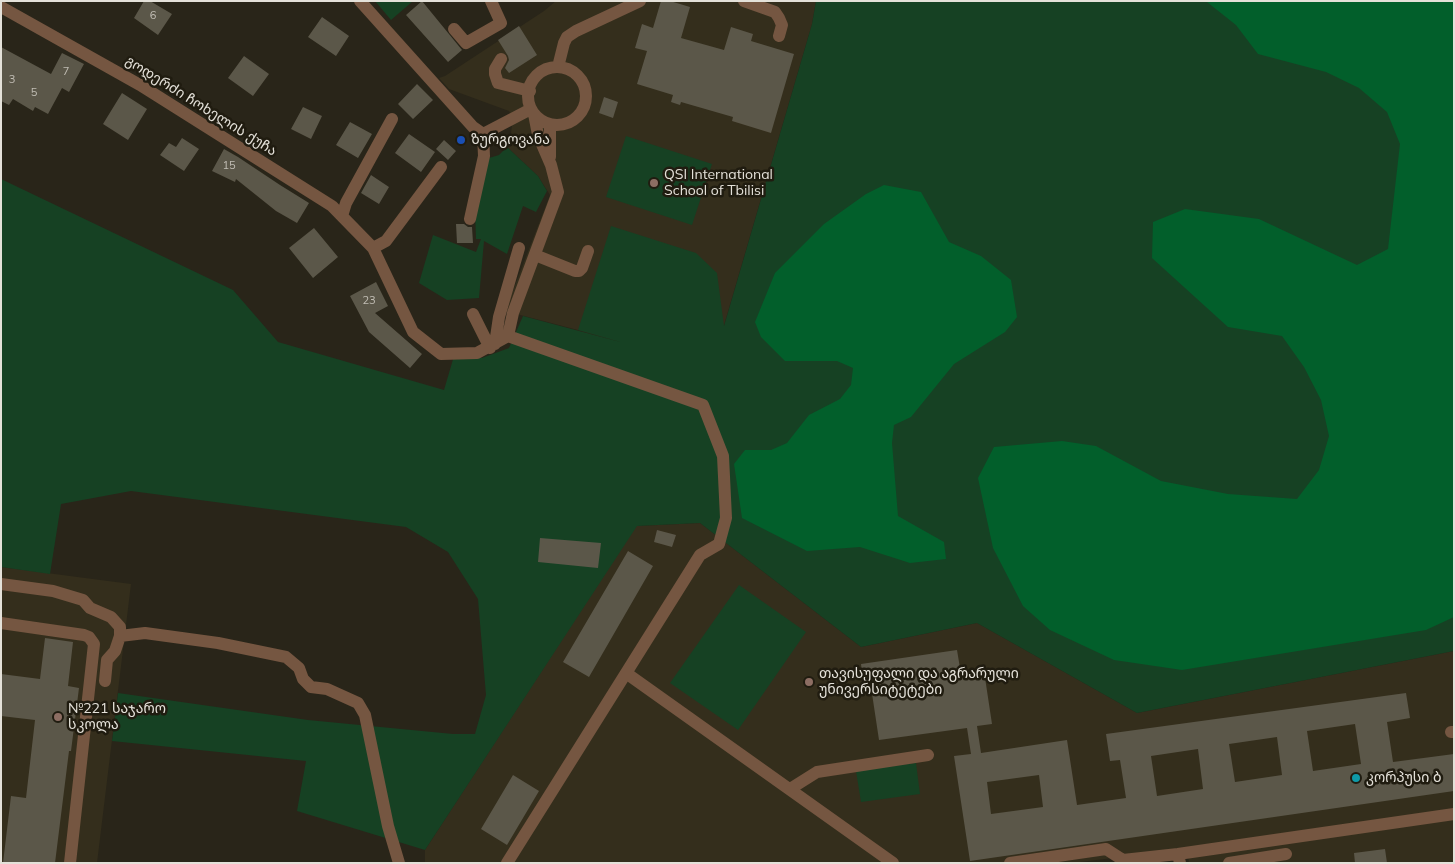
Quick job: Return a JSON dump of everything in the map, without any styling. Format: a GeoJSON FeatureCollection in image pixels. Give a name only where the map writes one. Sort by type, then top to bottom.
{"type":"FeatureCollection","features":[{"type":"Feature","properties":{"kind":"street"},"geometry":{"type":"LineString","coordinates":[[360,1],[478,131],[484,156],[470,219]]}},
{"type":"Feature","properties":{"kind":"street"},"geometry":{"type":"LineString","coordinates":[[454,29],[466,43],[501,22],[491,1]]}},
{"type":"Feature","properties":{"kind":"street"},"geometry":{"type":"LineString","coordinates":[[558,67],[567,36],[640,1]]}},
{"type":"Feature","properties":{"kind":"street"},"geometry":{"type":"LineString","coordinates":[[744,1],[775,12],[782,25],[780,36]]}},
{"type":"Feature","properties":{"kind":"street","name":"გოდერძი ჩოხელის ქუჩა"},"geometry":{"type":"LineString","coordinates":[[1,8],[140,84],[332,206],[373,248],[413,332],[441,354],[477,353],[493,346],[508,336]]}},
{"type":"Feature","properties":{"kind":"street"},"geometry":{"type":"LineString","coordinates":[[501,59],[495,74],[498,83],[530,91]]}},
{"type":"Feature","properties":{"kind":"street"},"geometry":{"type":"LineString","coordinates":[[507,863],[700,555],[719,544],[726,518],[723,456],[703,405],[508,336],[513,313],[558,192],[538,135],[528,98],[530,86],[536,76],[546,70],[558,67],[574,73],[585,87],[586,96],[582,112],[568,124],[550,124],[539,119],[533,111]]}},
{"type":"Feature","properties":{"kind":"street"},"geometry":{"type":"LineString","coordinates":[[478,131],[533,111]]}},
{"type":"Feature","properties":{"kind":"street"},"geometry":{"type":"LineString","coordinates":[[342,216],[346,203],[392,120]]}},
{"type":"Feature","properties":{"kind":"street"},"geometry":{"type":"LineString","coordinates":[[550,124],[550,165]]}},
{"type":"Feature","properties":{"kind":"street"},"geometry":{"type":"LineString","coordinates":[[373,248],[386,241],[441,167]]}},
{"type":"Feature","properties":{"kind":"street"},"geometry":{"type":"LineString","coordinates":[[493,346],[518,248]]}},
{"type":"Feature","properties":{"kind":"street"},"geometry":{"type":"LineString","coordinates":[[535,255],[579,271],[582,268],[588,251]]}},
{"type":"Feature","properties":{"kind":"street"},"geometry":{"type":"LineString","coordinates":[[473,314],[493,346]]}},
{"type":"Feature","properties":{"kind":"street"},"geometry":{"type":"LineString","coordinates":[[1,584],[53,592],[83,600],[90,608],[111,617],[120,627],[120,636],[115,651],[108,660],[105,681]]}},
{"type":"Feature","properties":{"kind":"street"},"geometry":{"type":"LineString","coordinates":[[1,623],[84,635],[89,637],[94,644],[70,863]]}},
{"type":"Feature","properties":{"kind":"street"},"geometry":{"type":"LineString","coordinates":[[120,636],[145,633],[218,643],[286,657],[299,668],[303,679],[311,686],[327,689],[358,703],[365,715],[388,826],[399,863]]}},
{"type":"Feature","properties":{"kind":"street"},"geometry":{"type":"LineString","coordinates":[[626,673],[893,863]]}},
{"type":"Feature","properties":{"kind":"street"},"geometry":{"type":"LineString","coordinates":[[790,790],[818,772],[928,755]]}},
{"type":"Feature","properties":{"kind":"street"},"geometry":{"type":"LineString","coordinates":[[1010,863],[1106,849],[1123,860],[1199,857],[1454,814]]}},
{"type":"Feature","properties":{"kind":"street"},"geometry":{"type":"LineString","coordinates":[[1229,863],[1286,854]]}},
{"type":"Feature","properties":{"kind":"shaded area","name":"QSI International School of Tbilisi"},"geometry":{"type":"Polygon","coordinates":[[[556,1],[816,1],[812,24],[715,356],[696,363],[505,311],[550,195],[538,176],[507,147],[513,118],[509,111],[449,89],[439,78],[445,76],[544,11],[556,1]]]}},
{"type":"Feature","properties":{"kind":"shaded area","name":"თავისუფალი და აგრარული უნივერსიტეტები"},"geometry":{"type":"Polygon","coordinates":[[[700,523],[861,647],[977,623],[1137,713],[1454,651],[1454,863],[1189,863],[1187,849],[1072,863],[425,863],[425,850],[636,526],[700,523]]]}},
{"type":"Feature","properties":{"kind":"shaded area","name":"№221 საჯარო სკოლა"},"geometry":{"type":"Polygon","coordinates":[[[1,567],[131,584],[97,863],[1,863],[1,567]]]}},
{"type":"Feature","properties":{"kind":"green space"},"geometry":{"type":"Polygon","coordinates":[[[375,1],[413,1],[391,20],[375,1]]]}},
{"type":"Feature","properties":{"kind":"green space"},"geometry":{"type":"Polygon","coordinates":[[[816,1],[1454,1],[1454,651],[1137,713],[977,623],[861,647],[700,523],[637,526],[425,850],[297,811],[306,761],[112,741],[118,693],[308,720],[453,734],[475,734],[486,695],[478,599],[448,552],[406,527],[131,491],[61,504],[50,574],[1,567],[1,179],[233,290],[278,342],[444,390],[454,356],[482,358],[509,348],[523,316],[624,343],[578,330],[611,226],[696,253],[717,273],[724,326],[812,24],[816,1]]]}},
{"type":"Feature","properties":{"kind":"green space"},"geometry":{"type":"Polygon","coordinates":[[[1200,1],[1454,1],[1454,617],[1426,630],[1182,670],[1114,660],[1050,630],[1023,606],[993,548],[978,478],[994,447],[1062,441],[1096,446],[1161,481],[1228,494],[1297,499],[1319,470],[1329,436],[1321,400],[1304,367],[1282,336],[1228,327],[1152,258],[1153,222],[1185,209],[1259,219],[1357,265],[1388,249],[1400,144],[1387,112],[1359,88],[1326,72],[1258,54],[1236,25],[1207,2],[1200,1]]]}},
{"type":"Feature","properties":{"kind":"green space"},"geometry":{"type":"Polygon","coordinates":[[[626,136],[712,164],[692,225],[606,197],[626,136]]]}},
{"type":"Feature","properties":{"kind":"green space"},"geometry":{"type":"Polygon","coordinates":[[[507,147],[538,176],[547,191],[536,212],[523,206],[507,254],[484,241],[479,298],[447,300],[419,283],[433,235],[476,252],[481,239],[476,239],[475,209],[489,158],[499,155],[507,147]]]}},
{"type":"Feature","properties":{"kind":"green space"},"geometry":{"type":"Polygon","coordinates":[[[884,185],[921,192],[949,242],[981,256],[1011,280],[1017,317],[1005,332],[954,364],[911,417],[894,425],[892,443],[898,516],[944,542],[946,559],[910,563],[860,547],[807,551],[742,518],[734,464],[745,450],[771,450],[787,443],[809,415],[840,399],[851,385],[853,368],[837,361],[785,361],[761,337],[755,322],[775,273],[824,224],[866,194],[884,185]]]}},
{"type":"Feature","properties":{"kind":"green space"},"geometry":{"type":"Polygon","coordinates":[[[739,585],[806,632],[738,730],[670,683],[739,585]]]}},
{"type":"Feature","properties":{"kind":"green space"},"geometry":{"type":"Polygon","coordinates":[[[916,763],[920,794],[861,802],[856,771],[916,763]]]}},
{"type":"Feature","properties":{"kind":"building"},"geometry":{"type":"Polygon","coordinates":[[[144,1],[150,1],[172,14],[158,35],[134,18],[144,1]]]}},
{"type":"Feature","properties":{"kind":"building"},"geometry":{"type":"Polygon","coordinates":[[[422,1],[462,50],[448,62],[406,15],[422,1]]]}},
{"type":"Feature","properties":{"kind":"building"},"geometry":{"type":"Polygon","coordinates":[[[661,1],[670,1],[690,7],[681,38],[724,50],[731,27],[753,34],[751,41],[794,54],[771,133],[732,121],[733,117],[681,102],[680,105],[671,102],[673,95],[637,84],[647,51],[635,48],[642,24],[653,28],[661,1]]]}},
{"type":"Feature","properties":{"kind":"building"},"geometry":{"type":"Polygon","coordinates":[[[322,17],[349,36],[336,56],[308,37],[322,17]]]}},
{"type":"Feature","properties":{"kind":"building"},"geometry":{"type":"Polygon","coordinates":[[[519,26],[537,55],[509,73],[505,68],[509,60],[508,56],[498,40],[519,26]]]}},
{"type":"Feature","properties":{"kind":"building"},"geometry":{"type":"Polygon","coordinates":[[[1,47],[51,74],[62,53],[84,64],[69,92],[62,88],[48,114],[35,107],[33,111],[13,99],[9,105],[1,101],[1,47]]]}},
{"type":"Feature","properties":{"kind":"building"},"geometry":{"type":"Polygon","coordinates":[[[244,56],[269,74],[253,96],[228,78],[244,56]]]}},
{"type":"Feature","properties":{"kind":"building"},"geometry":{"type":"Polygon","coordinates":[[[417,84],[433,100],[413,119],[398,104],[417,84]]]}},
{"type":"Feature","properties":{"kind":"building"},"geometry":{"type":"Polygon","coordinates":[[[122,93],[147,109],[128,140],[103,124],[122,93]]]}},
{"type":"Feature","properties":{"kind":"building"},"geometry":{"type":"Polygon","coordinates":[[[604,97],[618,102],[613,118],[599,113],[604,97]]]}},
{"type":"Feature","properties":{"kind":"building"},"geometry":{"type":"Polygon","coordinates":[[[303,107],[322,116],[311,139],[291,129],[303,107]]]}},
{"type":"Feature","properties":{"kind":"building"},"geometry":{"type":"Polygon","coordinates":[[[350,122],[372,134],[358,158],[336,145],[350,122]]]}},
{"type":"Feature","properties":{"kind":"building"},"geometry":{"type":"Polygon","coordinates":[[[409,134],[435,152],[421,172],[395,153],[409,134]]]}},
{"type":"Feature","properties":{"kind":"building"},"geometry":{"type":"Polygon","coordinates":[[[182,138],[199,149],[184,171],[160,155],[169,143],[176,147],[182,138]]]}},
{"type":"Feature","properties":{"kind":"building"},"geometry":{"type":"Polygon","coordinates":[[[444,140],[456,151],[448,160],[436,149],[444,140]]]}},
{"type":"Feature","properties":{"kind":"building"},"geometry":{"type":"Polygon","coordinates":[[[224,149],[309,203],[297,223],[276,211],[236,179],[235,182],[212,171],[224,149]]]}},
{"type":"Feature","properties":{"kind":"building"},"geometry":{"type":"Polygon","coordinates":[[[371,175],[389,187],[379,204],[361,193],[371,175]]]}},
{"type":"Feature","properties":{"kind":"building"},"geometry":{"type":"Polygon","coordinates":[[[456,224],[472,227],[473,243],[457,243],[456,224]]]}},
{"type":"Feature","properties":{"kind":"building"},"geometry":{"type":"Polygon","coordinates":[[[314,228],[338,257],[313,278],[289,248],[314,228]]]}},
{"type":"Feature","properties":{"kind":"building"},"geometry":{"type":"Polygon","coordinates":[[[376,282],[388,306],[375,313],[422,354],[410,368],[369,332],[350,296],[376,282]]]}},
{"type":"Feature","properties":{"kind":"building"},"geometry":{"type":"Polygon","coordinates":[[[657,530],[676,535],[672,547],[654,542],[657,530]]]}},
{"type":"Feature","properties":{"kind":"building"},"geometry":{"type":"Polygon","coordinates":[[[540,538],[601,543],[598,568],[538,562],[540,538]]]}},
{"type":"Feature","properties":{"kind":"building"},"geometry":{"type":"Polygon","coordinates":[[[628,551],[653,566],[589,677],[563,662],[628,551]]]}},
{"type":"Feature","properties":{"kind":"building"},"geometry":{"type":"Polygon","coordinates":[[[45,638],[73,642],[68,686],[79,688],[55,863],[3,863],[11,796],[26,798],[35,720],[1,716],[1,674],[40,679],[45,638]]]}},
{"type":"Feature","properties":{"kind":"building","name":"კორპუსი ბ"},"geometry":{"type":"Polygon","coordinates":[[[957,650],[961,674],[984,671],[992,724],[977,726],[981,753],[1067,740],[1077,805],[1126,798],[1120,760],[1110,761],[1106,734],[1406,693],[1410,718],[1387,722],[1393,762],[1454,754],[1454,791],[970,861],[954,756],[971,754],[967,728],[879,740],[871,687],[864,688],[861,664],[957,650]],[[1355,724],[1307,731],[1313,771],[1361,764],[1355,724]],[[1277,737],[1229,744],[1235,782],[1282,775],[1277,737]],[[1198,749],[1151,756],[1157,796],[1203,789],[1198,749]],[[1039,775],[987,782],[991,814],[1043,807],[1039,775]]]}},
{"type":"Feature","properties":{"kind":"building"},"geometry":{"type":"Polygon","coordinates":[[[513,775],[539,791],[507,845],[481,829],[513,775]]]}},
{"type":"Feature","properties":{"kind":"building"},"geometry":{"type":"Polygon","coordinates":[[[1385,849],[1387,863],[1355,863],[1354,853],[1385,849]]]}},
{"type":"Feature","properties":{"kind":"place","name":"ზურგოვანა"},"geometry":{"type":"Point","coordinates":[461,140]}},
{"type":"Feature","properties":{"kind":"place","name":"QSI International School of Tbilisi"},"geometry":{"type":"Point","coordinates":[654,183]}},
{"type":"Feature","properties":{"kind":"place","name":"თავისუფალი და აგრარული უნივერსიტეტები"},"geometry":{"type":"Point","coordinates":[809,682]}},
{"type":"Feature","properties":{"kind":"place","name":"№221 საჯარო სკოლა"},"geometry":{"type":"Point","coordinates":[58,717]}},
{"type":"Feature","properties":{"kind":"place","name":"კორპუსი ბ"},"geometry":{"type":"Point","coordinates":[1356,778]}}]}
